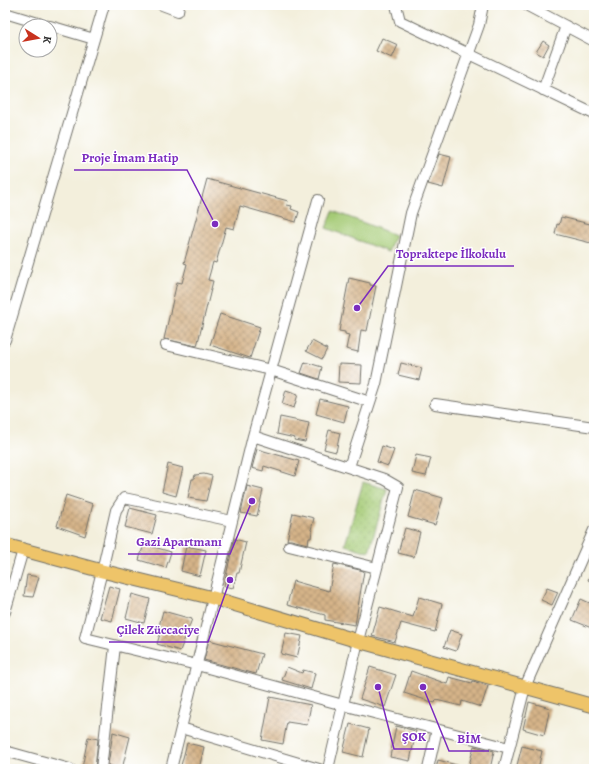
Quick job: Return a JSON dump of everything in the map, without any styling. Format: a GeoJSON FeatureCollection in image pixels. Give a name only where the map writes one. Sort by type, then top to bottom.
{"type":"FeatureCollection","features":[{"type":"Feature","properties":{"kind":"main road"},"geometry":{"type":"LineString","coordinates":[[5,545],[102,571],[213,598],[358,641],[594,706]]}},
{"type":"Feature","properties":{"kind":"street"},"geometry":{"type":"LineString","coordinates":[[5,340],[10,307],[104,5]]}},
{"type":"Feature","properties":{"kind":"street"},"geometry":{"type":"LineString","coordinates":[[162,5],[178,11],[179,5]]}},
{"type":"Feature","properties":{"kind":"street"},"geometry":{"type":"LineString","coordinates":[[396,5],[400,21],[594,114]]}},
{"type":"Feature","properties":{"kind":"street"},"geometry":{"type":"LineString","coordinates":[[349,467],[376,384],[411,213],[467,53],[479,25],[483,5]]}},
{"type":"Feature","properties":{"kind":"street"},"geometry":{"type":"LineString","coordinates":[[526,5],[594,42]]}},
{"type":"Feature","properties":{"kind":"street"},"geometry":{"type":"LineString","coordinates":[[5,13],[22,18]]}},
{"type":"Feature","properties":{"kind":"street"},"geometry":{"type":"LineString","coordinates":[[543,90],[566,26]]}},
{"type":"Feature","properties":{"kind":"street"},"geometry":{"type":"LineString","coordinates":[[58,29],[94,39]]}},
{"type":"Feature","properties":{"kind":"street"},"geometry":{"type":"LineString","coordinates":[[171,769],[271,370],[318,200]]}},
{"type":"Feature","properties":{"kind":"street"},"geometry":{"type":"LineString","coordinates":[[166,345],[271,370],[370,402]]}},
{"type":"Feature","properties":{"kind":"street"},"geometry":{"type":"LineString","coordinates":[[435,404],[594,427]]}},
{"type":"Feature","properties":{"kind":"street"},"geometry":{"type":"LineString","coordinates":[[254,436],[384,479],[398,487],[358,641],[328,769]]}},
{"type":"Feature","properties":{"kind":"street"},"geometry":{"type":"LineString","coordinates":[[232,521],[124,498],[116,510],[85,638],[197,665],[509,748]]}},
{"type":"Feature","properties":{"kind":"street"},"geometry":{"type":"LineString","coordinates":[[504,769],[525,687],[594,530]]}},
{"type":"Feature","properties":{"kind":"street"},"geometry":{"type":"LineString","coordinates":[[289,546],[377,568]]}},
{"type":"Feature","properties":{"kind":"street"},"geometry":{"type":"LineString","coordinates":[[6,609],[23,550]]}},
{"type":"Feature","properties":{"kind":"street"},"geometry":{"type":"LineString","coordinates":[[101,769],[114,646]]}},
{"type":"Feature","properties":{"kind":"street"},"geometry":{"type":"LineString","coordinates":[[181,728],[319,769]]}},
{"type":"Feature","properties":{"kind":"street"},"geometry":{"type":"LineString","coordinates":[[428,769],[437,729]]}},
{"type":"Feature","properties":{"kind":"street"},"geometry":{"type":"LineString","coordinates":[[5,751],[70,769]]}},
{"type":"Feature","properties":{"kind":"green space"},"geometry":{"type":"Polygon","coordinates":[[[333,211],[395,235],[388,252],[326,228],[333,211]]]}},
{"type":"Feature","properties":{"kind":"green space"},"geometry":{"type":"Polygon","coordinates":[[[363,482],[387,489],[369,552],[345,545],[363,482]]]}},
{"type":"Feature","properties":{"kind":"building"},"geometry":{"type":"Polygon","coordinates":[[[382,38],[398,45],[392,58],[376,51],[382,38]]]}},
{"type":"Feature","properties":{"kind":"building"},"geometry":{"type":"Polygon","coordinates":[[[543,41],[549,45],[543,56],[536,52],[543,41]]]}},
{"type":"Feature","properties":{"kind":"building"},"geometry":{"type":"Polygon","coordinates":[[[439,154],[451,157],[443,188],[428,184],[439,154]]]}},
{"type":"Feature","properties":{"kind":"building"},"geometry":{"type":"Polygon","coordinates":[[[207,179],[288,201],[287,205],[292,206],[291,209],[299,212],[296,222],[240,206],[234,229],[226,227],[216,263],[213,262],[208,280],[213,281],[197,346],[164,339],[177,282],[182,283],[187,264],[184,263],[207,179]]]}},
{"type":"Feature","properties":{"kind":"building"},"geometry":{"type":"Polygon","coordinates":[[[561,217],[594,225],[591,243],[555,234],[557,224],[559,225],[561,217]]]}},
{"type":"Feature","properties":{"kind":"building"},"geometry":{"type":"Polygon","coordinates":[[[349,278],[376,286],[367,331],[361,330],[358,352],[346,349],[349,335],[345,334],[345,332],[339,331],[349,278]]]}},
{"type":"Feature","properties":{"kind":"building"},"geometry":{"type":"Polygon","coordinates":[[[220,314],[260,327],[250,358],[210,345],[220,314]]]}},
{"type":"Feature","properties":{"kind":"building"},"geometry":{"type":"Polygon","coordinates":[[[312,341],[327,349],[322,359],[306,351],[312,341]]]}},
{"type":"Feature","properties":{"kind":"building"},"geometry":{"type":"Polygon","coordinates":[[[305,362],[322,367],[319,379],[301,373],[305,362]]]}},
{"type":"Feature","properties":{"kind":"building"},"geometry":{"type":"Polygon","coordinates":[[[401,363],[422,368],[419,380],[398,375],[401,363]]]}},
{"type":"Feature","properties":{"kind":"building"},"geometry":{"type":"Polygon","coordinates":[[[339,364],[362,365],[361,383],[338,382],[339,364]]]}},
{"type":"Feature","properties":{"kind":"building"},"geometry":{"type":"Polygon","coordinates":[[[286,390],[298,394],[294,408],[282,404],[286,390]]]}},
{"type":"Feature","properties":{"kind":"building"},"geometry":{"type":"Polygon","coordinates":[[[320,399],[348,406],[344,422],[316,414],[320,399]]]}},
{"type":"Feature","properties":{"kind":"building"},"geometry":{"type":"Polygon","coordinates":[[[280,417],[309,423],[305,442],[277,434],[280,417]]]}},
{"type":"Feature","properties":{"kind":"building"},"geometry":{"type":"Polygon","coordinates":[[[329,430],[340,433],[336,452],[324,449],[329,430]]]}},
{"type":"Feature","properties":{"kind":"building"},"geometry":{"type":"Polygon","coordinates":[[[382,446],[394,450],[388,466],[377,462],[382,446]]]}},
{"type":"Feature","properties":{"kind":"building"},"geometry":{"type":"Polygon","coordinates":[[[257,449],[299,461],[295,476],[264,466],[263,471],[252,468],[257,449]]]}},
{"type":"Feature","properties":{"kind":"building"},"geometry":{"type":"Polygon","coordinates":[[[416,455],[431,458],[426,476],[412,473],[416,455]]]}},
{"type":"Feature","properties":{"kind":"building"},"geometry":{"type":"Polygon","coordinates":[[[168,464],[183,468],[176,496],[162,492],[168,464]]]}},
{"type":"Feature","properties":{"kind":"building"},"geometry":{"type":"Polygon","coordinates":[[[204,474],[212,476],[206,501],[188,498],[192,479],[194,479],[195,475],[204,474]]]}},
{"type":"Feature","properties":{"kind":"building"},"geometry":{"type":"Polygon","coordinates":[[[247,486],[263,490],[257,516],[241,513],[247,486]]]}},
{"type":"Feature","properties":{"kind":"building"},"geometry":{"type":"Polygon","coordinates":[[[415,490],[443,498],[435,525],[408,517],[415,490]]]}},
{"type":"Feature","properties":{"kind":"building"},"geometry":{"type":"Polygon","coordinates":[[[66,495],[93,504],[85,536],[57,526],[66,495]]]}},
{"type":"Feature","properties":{"kind":"building"},"geometry":{"type":"Polygon","coordinates":[[[130,508],[157,515],[152,534],[125,527],[130,508]]]}},
{"type":"Feature","properties":{"kind":"building"},"geometry":{"type":"Polygon","coordinates":[[[293,513],[314,518],[311,538],[309,538],[308,544],[287,540],[293,513]]]}},
{"type":"Feature","properties":{"kind":"building"},"geometry":{"type":"Polygon","coordinates":[[[405,528],[420,532],[414,557],[398,553],[405,528]]]}},
{"type":"Feature","properties":{"kind":"building"},"geometry":{"type":"Polygon","coordinates":[[[234,539],[246,542],[239,573],[237,573],[233,588],[224,586],[234,539]]]}},
{"type":"Feature","properties":{"kind":"building"},"geometry":{"type":"Polygon","coordinates":[[[144,544],[171,552],[166,568],[139,560],[144,544]]]}},
{"type":"Feature","properties":{"kind":"building"},"geometry":{"type":"Polygon","coordinates":[[[186,546],[206,550],[200,576],[181,571],[186,546]]]}},
{"type":"Feature","properties":{"kind":"building"},"geometry":{"type":"Polygon","coordinates":[[[334,564],[364,571],[355,625],[325,620],[325,615],[287,605],[293,581],[329,591],[334,564]]]}},
{"type":"Feature","properties":{"kind":"building"},"geometry":{"type":"Polygon","coordinates":[[[594,566],[594,583],[588,580],[594,566]]]}},
{"type":"Feature","properties":{"kind":"building"},"geometry":{"type":"Polygon","coordinates":[[[27,575],[39,577],[33,597],[24,596],[27,575]]]}},
{"type":"Feature","properties":{"kind":"building"},"geometry":{"type":"Polygon","coordinates":[[[109,586],[120,589],[112,621],[100,618],[109,586]]]}},
{"type":"Feature","properties":{"kind":"building"},"geometry":{"type":"Polygon","coordinates":[[[547,588],[558,592],[552,605],[541,600],[547,588]]]}},
{"type":"Feature","properties":{"kind":"building"},"geometry":{"type":"Polygon","coordinates":[[[132,594],[150,599],[144,623],[126,618],[132,594]]]}},
{"type":"Feature","properties":{"kind":"building"},"geometry":{"type":"Polygon","coordinates":[[[419,597],[442,604],[435,632],[401,623],[395,642],[372,636],[380,607],[413,617],[419,597]]]}},
{"type":"Feature","properties":{"kind":"building"},"geometry":{"type":"Polygon","coordinates":[[[581,599],[594,605],[594,629],[572,620],[581,599]]]}},
{"type":"Feature","properties":{"kind":"building"},"geometry":{"type":"Polygon","coordinates":[[[163,611],[192,619],[180,651],[157,644],[162,627],[159,626],[163,611]]]}},
{"type":"Feature","properties":{"kind":"building"},"geometry":{"type":"Polygon","coordinates":[[[450,630],[462,634],[456,651],[444,647],[450,630]]]}},
{"type":"Feature","properties":{"kind":"building"},"geometry":{"type":"Polygon","coordinates":[[[286,633],[302,636],[297,658],[281,654],[286,633]]]}},
{"type":"Feature","properties":{"kind":"building"},"geometry":{"type":"Polygon","coordinates":[[[209,640],[262,654],[256,674],[204,660],[209,640]]]}},
{"type":"Feature","properties":{"kind":"building"},"geometry":{"type":"Polygon","coordinates":[[[287,667],[302,673],[303,670],[315,673],[311,689],[282,680],[287,667]]]}},
{"type":"Feature","properties":{"kind":"building"},"geometry":{"type":"Polygon","coordinates":[[[370,667],[396,675],[385,707],[360,699],[370,667]]]}},
{"type":"Feature","properties":{"kind":"building"},"geometry":{"type":"Polygon","coordinates":[[[411,671],[447,684],[449,677],[472,683],[473,681],[488,686],[481,707],[462,701],[461,706],[436,700],[435,703],[404,693],[411,671]]]}},
{"type":"Feature","properties":{"kind":"building"},"geometry":{"type":"Polygon","coordinates":[[[270,697],[311,705],[307,725],[287,722],[283,744],[262,740],[270,697]]]}},
{"type":"Feature","properties":{"kind":"building"},"geometry":{"type":"Polygon","coordinates":[[[529,702],[550,708],[544,735],[523,729],[529,702]]]}},
{"type":"Feature","properties":{"kind":"building"},"geometry":{"type":"Polygon","coordinates":[[[350,724],[369,729],[363,757],[343,752],[350,724]]]}},
{"type":"Feature","properties":{"kind":"building"},"geometry":{"type":"Polygon","coordinates":[[[396,726],[416,731],[410,761],[390,757],[396,726]]]}},
{"type":"Feature","properties":{"kind":"building"},"geometry":{"type":"Polygon","coordinates":[[[113,732],[130,737],[122,769],[108,765],[113,732]]]}},
{"type":"Feature","properties":{"kind":"building"},"geometry":{"type":"Polygon","coordinates":[[[88,737],[98,739],[95,769],[82,768],[88,737]]]}},
{"type":"Feature","properties":{"kind":"building"},"geometry":{"type":"Polygon","coordinates":[[[187,743],[204,747],[199,769],[180,769],[187,743]]]}},
{"type":"Feature","properties":{"kind":"building"},"geometry":{"type":"Polygon","coordinates":[[[474,746],[494,751],[490,769],[468,769],[474,746]]]}},
{"type":"Feature","properties":{"kind":"building"},"geometry":{"type":"Polygon","coordinates":[[[522,746],[542,751],[538,769],[516,769],[522,746]]]}},
{"type":"Feature","properties":{"kind":"building"},"geometry":{"type":"Polygon","coordinates":[[[438,760],[464,767],[464,769],[436,769],[438,760]]]}},
{"type":"Feature","properties":{"kind":"place","name":"Proje İmam Hatip"},"geometry":{"type":"Point","coordinates":[215,224]}},
{"type":"Feature","properties":{"kind":"place","name":"Topraktepe İlkokulu"},"geometry":{"type":"Point","coordinates":[357,308]}},
{"type":"Feature","properties":{"kind":"place","name":"Gazi Apartmanı"},"geometry":{"type":"Point","coordinates":[252,501]}},
{"type":"Feature","properties":{"kind":"place","name":"Çilek Züccaciye"},"geometry":{"type":"Point","coordinates":[230,580]}},
{"type":"Feature","properties":{"kind":"place","name":"ŞOK"},"geometry":{"type":"Point","coordinates":[378,687]}},
{"type":"Feature","properties":{"kind":"place","name":"BİM"},"geometry":{"type":"Point","coordinates":[423,687]}}]}
